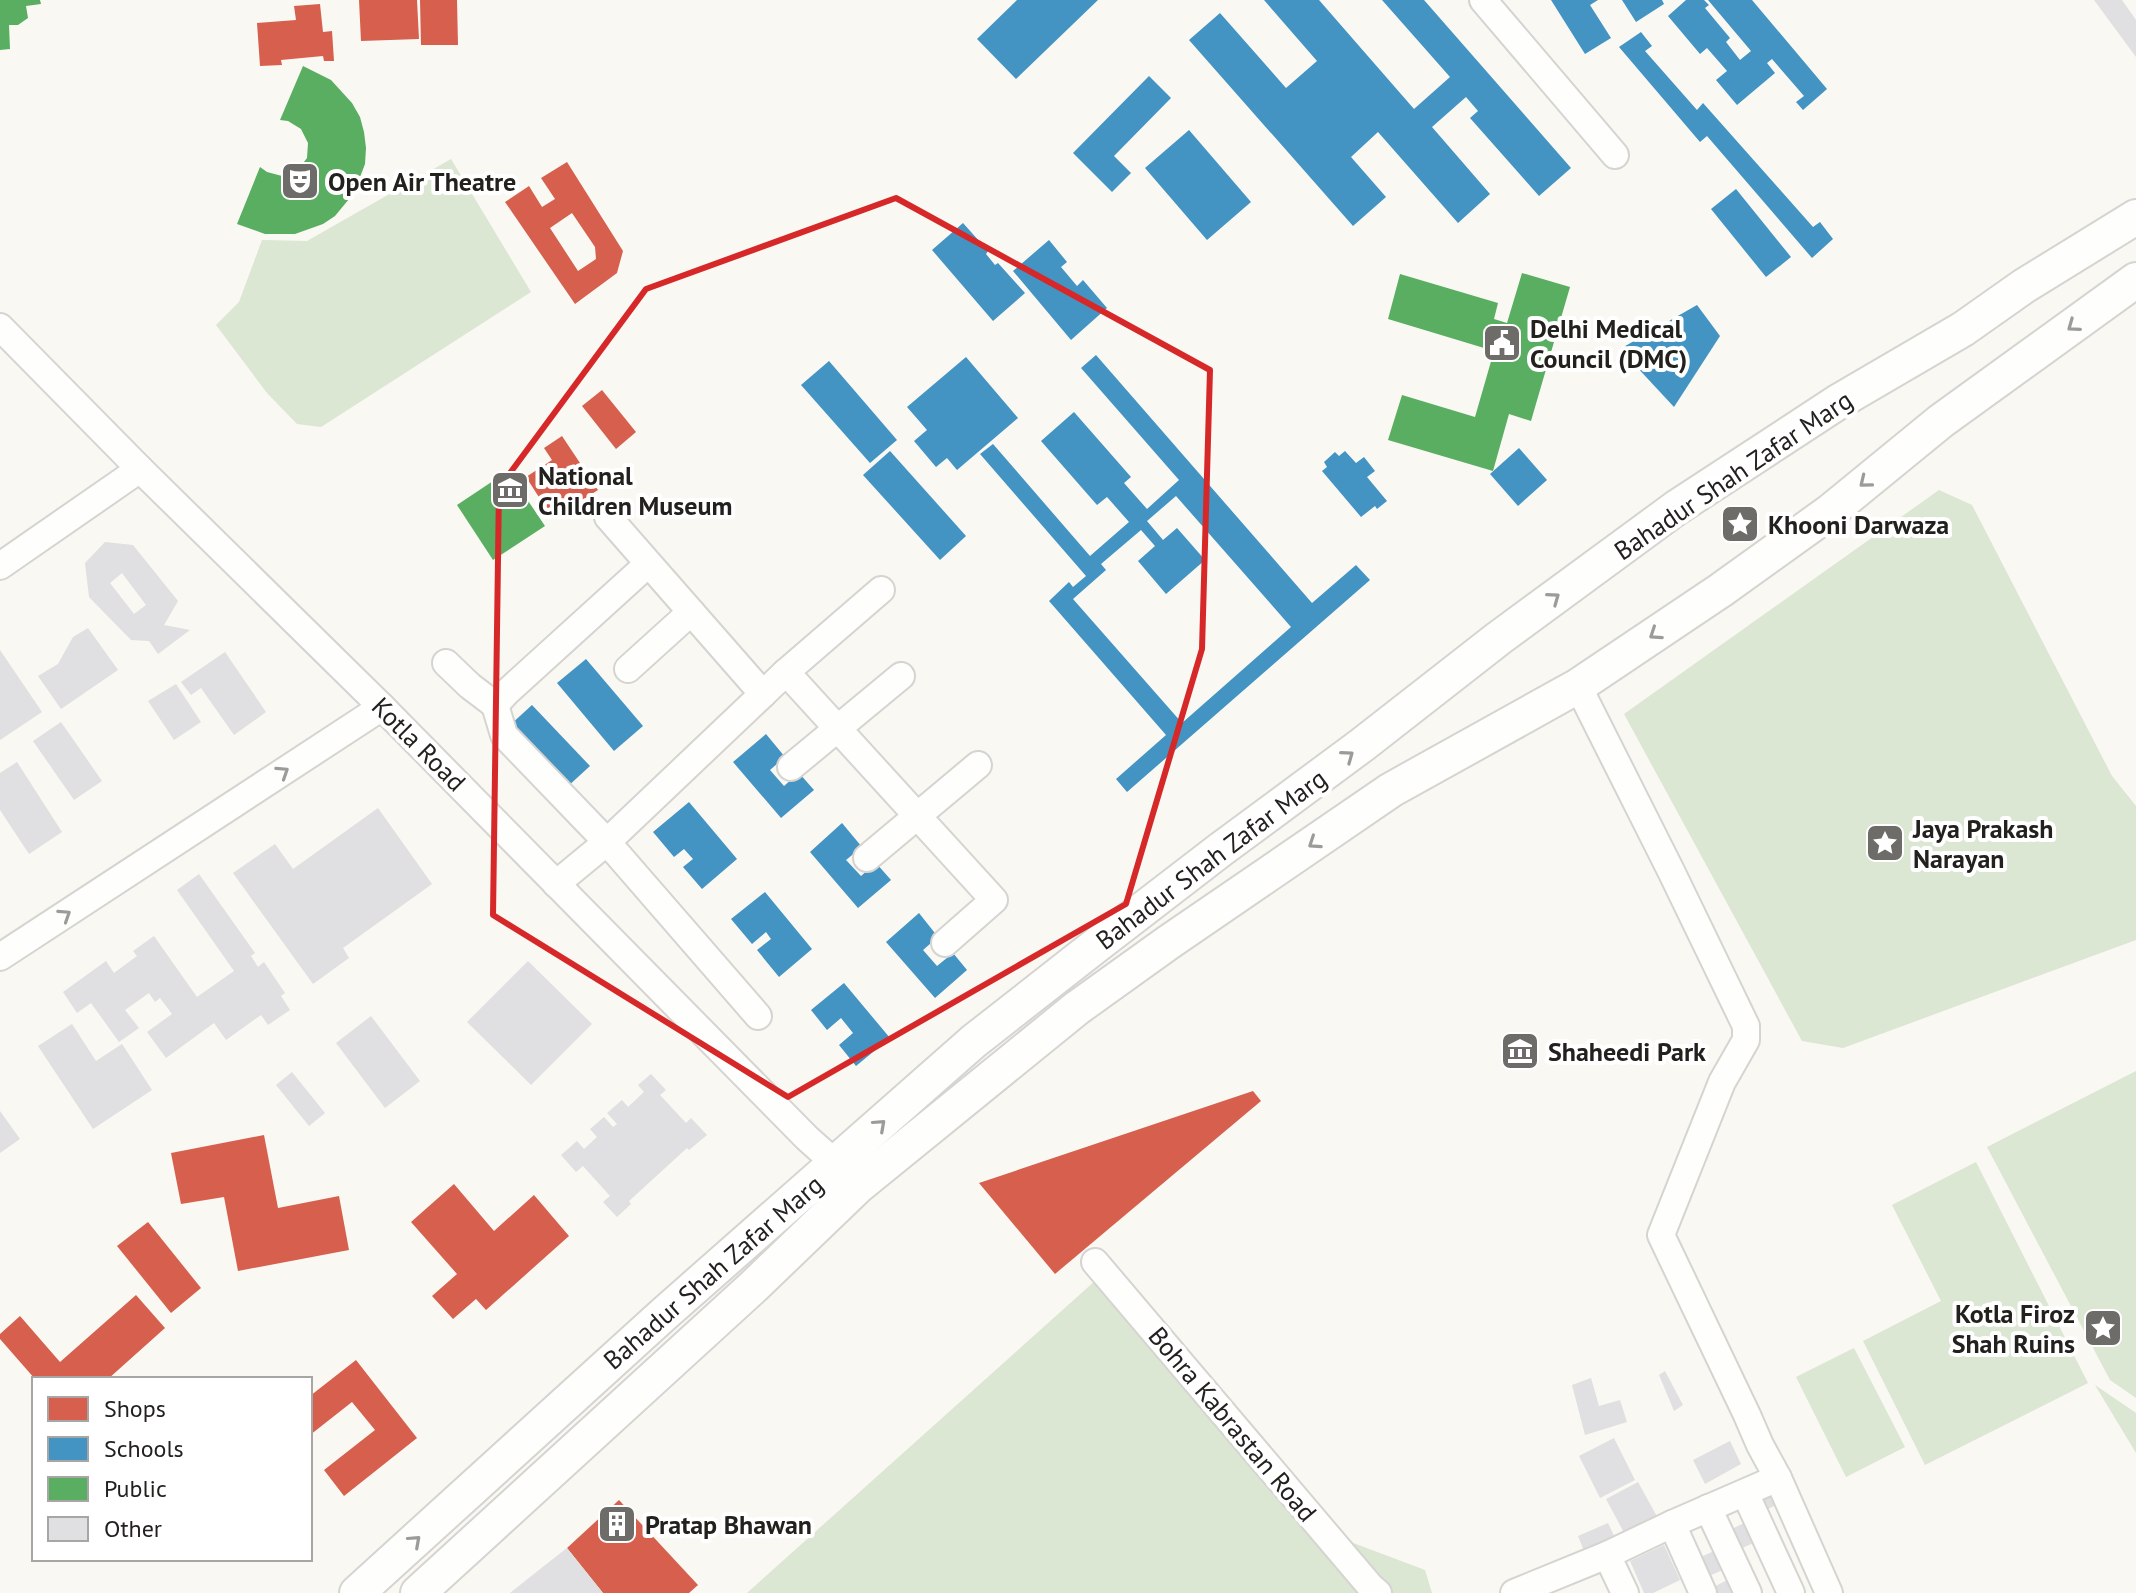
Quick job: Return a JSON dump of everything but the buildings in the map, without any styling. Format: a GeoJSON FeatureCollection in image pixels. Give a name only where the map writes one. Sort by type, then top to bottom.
{"type":"FeatureCollection","features":[{"type":"Feature","properties":{"kind":"main road","name":"Bahadur Shah Zafar Marg"},"geometry":{"type":"LineString","coordinates":[[357,1593],[664,1314],[974,1041],[1094,947],[1499,638],[1676,508],[1838,402],[1963,329],[2024,286],[2136,217]]}},
{"type":"Feature","properties":{"kind":"main road","name":"Bahadur Shah Zafar Marg"},"geometry":{"type":"LineString","coordinates":[[418,1593],[754,1286],[858,1186],[1077,1008],[1399,785],[1578,686],[1721,590],[1831,511],[1941,421],[2136,280]]}},
{"type":"Feature","properties":{"kind":"street"},"geometry":{"type":"LineString","coordinates":[[1483,0],[1615,155]]}},
{"type":"Feature","properties":{"kind":"street","name":"Kotla Road"},"geometry":{"type":"LineString","coordinates":[[0,327],[836,1164]]}},
{"type":"Feature","properties":{"kind":"street"},"geometry":{"type":"LineString","coordinates":[[0,566],[140,469]]}},
{"type":"Feature","properties":{"kind":"street"},"geometry":{"type":"LineString","coordinates":[[608,517],[763,694]]}},
{"type":"Feature","properties":{"kind":"street"},"geometry":{"type":"LineString","coordinates":[[495,705],[648,564]]}},
{"type":"Feature","properties":{"kind":"street"},"geometry":{"type":"LineString","coordinates":[[556,884],[607,842],[786,672],[881,590]]}},
{"type":"Feature","properties":{"kind":"street"},"geometry":{"type":"LineString","coordinates":[[628,669],[691,612]]}},
{"type":"Feature","properties":{"kind":"street"},"geometry":{"type":"LineString","coordinates":[[446,663],[495,705],[504,735],[607,842],[758,1016]]}},
{"type":"Feature","properties":{"kind":"street"},"geometry":{"type":"LineString","coordinates":[[786,672],[994,900],[945,943]]}},
{"type":"Feature","properties":{"kind":"street"},"geometry":{"type":"LineString","coordinates":[[791,767],[901,676]]}},
{"type":"Feature","properties":{"kind":"street"},"geometry":{"type":"LineString","coordinates":[[1578,686],[1746,1026],[1746,1040],[1722,1082],[1661,1235],[1778,1478],[1829,1593]]}},
{"type":"Feature","properties":{"kind":"street"},"geometry":{"type":"LineString","coordinates":[[0,957],[382,707]]}},
{"type":"Feature","properties":{"kind":"street"},"geometry":{"type":"LineString","coordinates":[[867,858],[978,765]]}},
{"type":"Feature","properties":{"kind":"street","name":"Bohra Kabrastan Road"},"geometry":{"type":"LineString","coordinates":[[1095,1262],[1374,1590]]}},
{"type":"Feature","properties":{"kind":"street"},"geometry":{"type":"LineString","coordinates":[[1526,1591],[1570,1582],[1607,1555],[1778,1478]]}},
{"type":"Feature","properties":{"kind":"street"},"geometry":{"type":"LineString","coordinates":[[1745,1493],[1791,1593]]}},
{"type":"Feature","properties":{"kind":"street"},"geometry":{"type":"LineString","coordinates":[[1708,1508],[1748,1593]]}},
{"type":"Feature","properties":{"kind":"street"},"geometry":{"type":"LineString","coordinates":[[1672,1524],[1703,1593]]}},
{"type":"Feature","properties":{"kind":"street"},"geometry":{"type":"LineString","coordinates":[[1607,1555],[1625,1593]]}},
{"type":"Feature","properties":{"kind":"highlighted area"},"geometry":{"type":"Polygon","coordinates":[[[896,198],[1210,370],[1202,649],[1126,904],[788,1097],[493,915],[499,488],[646,289],[896,198]]]}},
{"type":"Feature","properties":{"kind":"green space"},"geometry":{"type":"Polygon","coordinates":[[[451,159],[531,292],[321,427],[297,424],[267,393],[216,325],[239,302],[262,240],[307,241],[451,159]]]}},
{"type":"Feature","properties":{"kind":"green space"},"geometry":{"type":"Polygon","coordinates":[[[1939,490],[1972,505],[2112,776],[2136,806],[2136,940],[1843,1048],[1802,1041],[1624,714],[1939,490]]]}},
{"type":"Feature","properties":{"kind":"green space"},"geometry":{"type":"Polygon","coordinates":[[[2136,1071],[2136,1398],[2110,1380],[1987,1147],[2136,1071]]]}},
{"type":"Feature","properties":{"kind":"green space"},"geometry":{"type":"Polygon","coordinates":[[[1976,1162],[2088,1383],[1925,1465],[1863,1341],[1941,1301],[1892,1205],[1976,1162]]]}},
{"type":"Feature","properties":{"kind":"green space"},"geometry":{"type":"Polygon","coordinates":[[[1096,1280],[1295,1521],[1425,1570],[1432,1593],[747,1593],[1096,1280]]]}},
{"type":"Feature","properties":{"kind":"green space"},"geometry":{"type":"Polygon","coordinates":[[[1854,1348],[1905,1447],[1846,1477],[1796,1377],[1854,1348]]]}},
{"type":"Feature","properties":{"kind":"green space"},"geometry":{"type":"Polygon","coordinates":[[[2095,1385],[2136,1413],[2136,1453],[2095,1385]]]}},
{"type":"Feature","properties":{"kind":"place","name":"Open Air Theatre"},"geometry":{"type":"Point","coordinates":[300,181]}},
{"type":"Feature","properties":{"kind":"place","name":"Delhi Medical Council (DMC)"},"geometry":{"type":"Point","coordinates":[1502,343]}},
{"type":"Feature","properties":{"kind":"place","name":"National Children Museum"},"geometry":{"type":"Point","coordinates":[510,490]}},
{"type":"Feature","properties":{"kind":"place","name":"Khooni Darwaza"},"geometry":{"type":"Point","coordinates":[1740,524]}},
{"type":"Feature","properties":{"kind":"place","name":"Jaya Prakash Narayan"},"geometry":{"type":"Point","coordinates":[1885,843]}},
{"type":"Feature","properties":{"kind":"place","name":"Shaheedi Park"},"geometry":{"type":"Point","coordinates":[1520,1051]}},
{"type":"Feature","properties":{"kind":"place","name":"Kotla Firoz Shah Ruins"},"geometry":{"type":"Point","coordinates":[2103,1328]}},
{"type":"Feature","properties":{"kind":"place","name":"Pratap Bhawan"},"geometry":{"type":"Point","coordinates":[617,1524]}}]}
